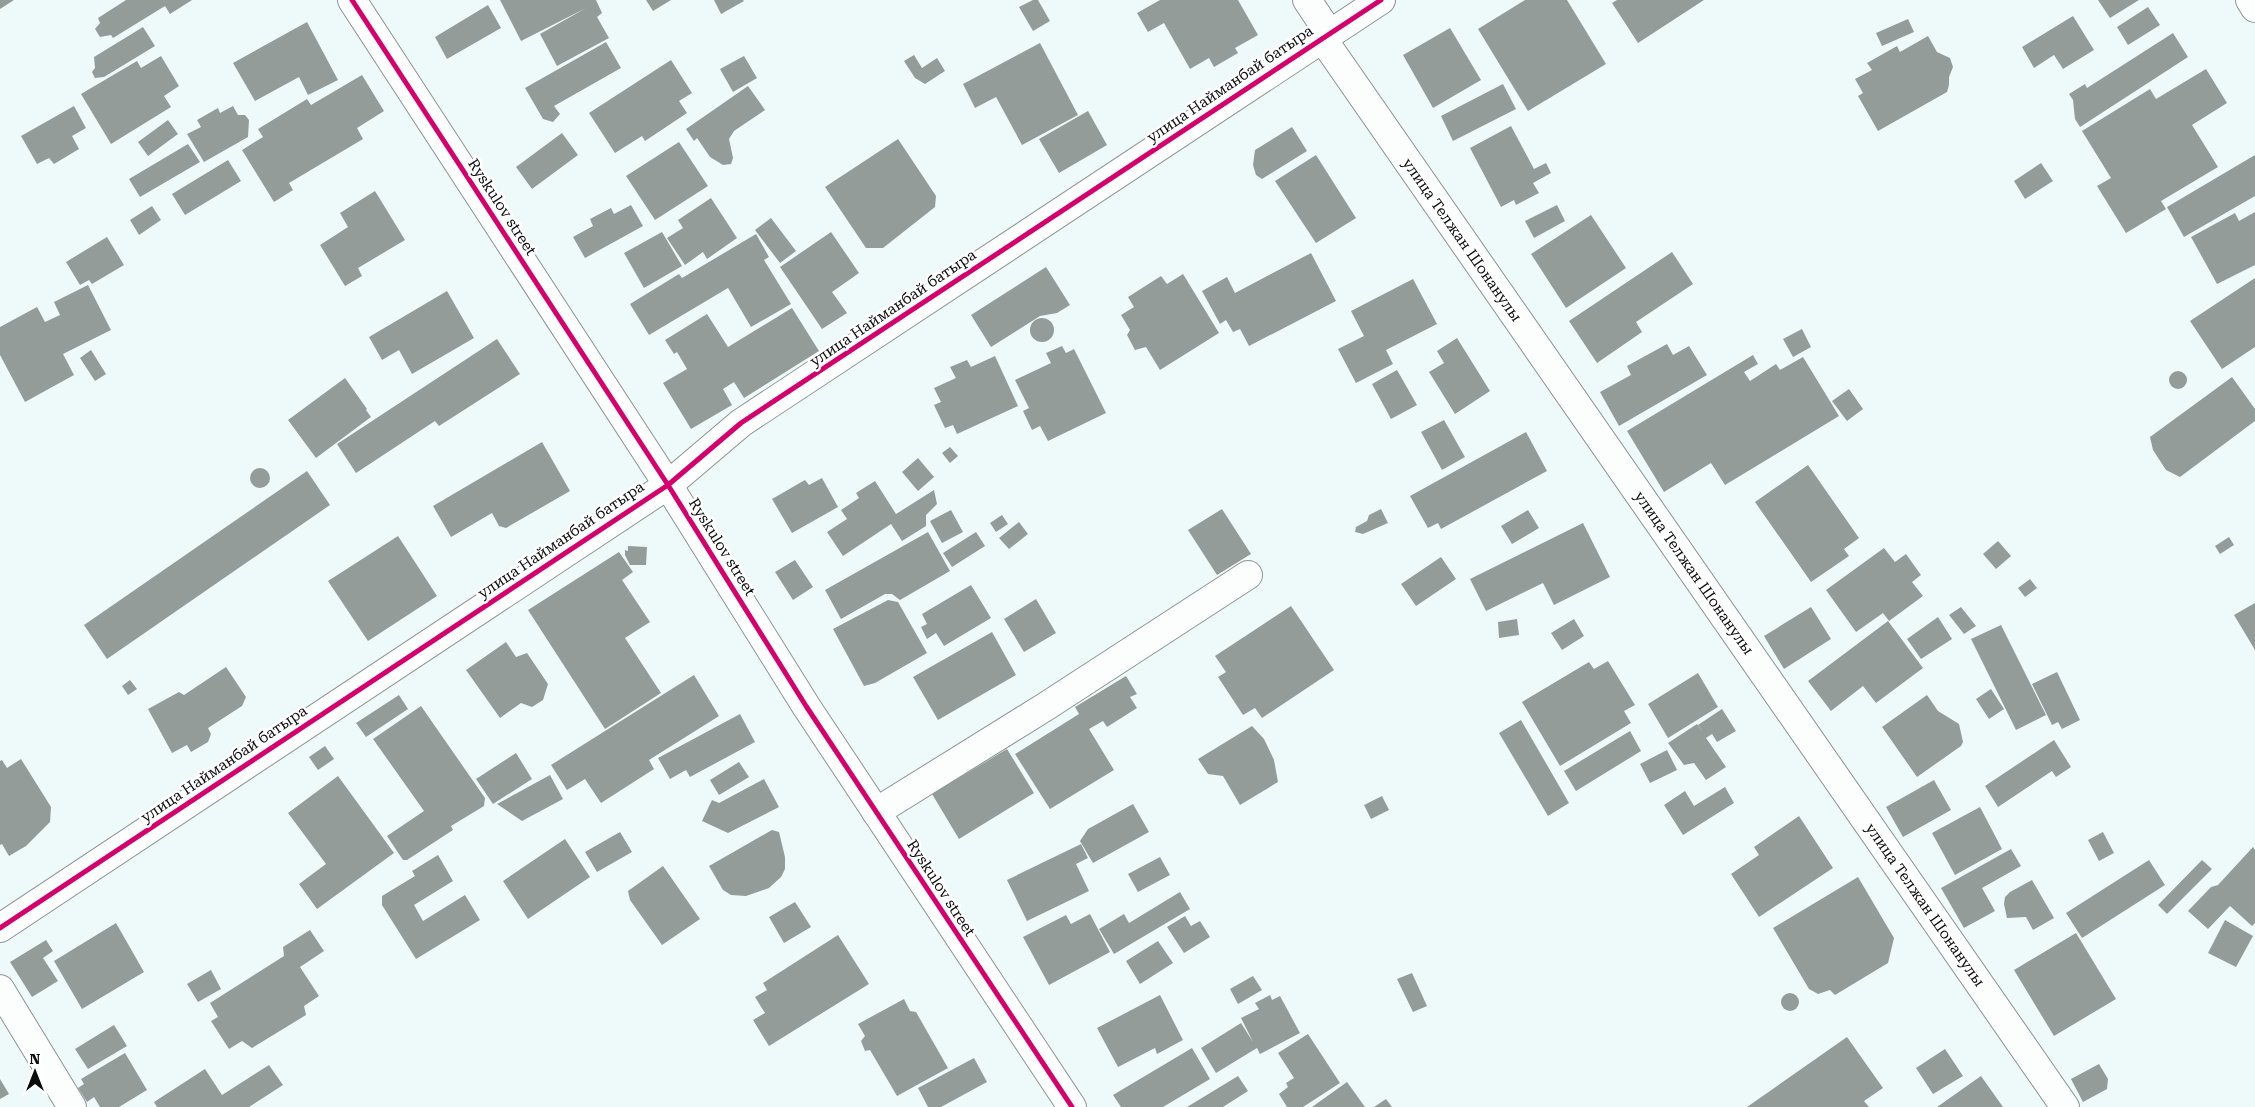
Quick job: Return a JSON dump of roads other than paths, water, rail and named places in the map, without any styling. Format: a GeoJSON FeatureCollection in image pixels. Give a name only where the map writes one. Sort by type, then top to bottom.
{"type":"FeatureCollection","features":[{"type":"Feature","properties":{"kind":"street","name":"Ryskulov street"},"geometry":{"type":"LineString","coordinates":[[352,0],[668,485],[806,706],[1072,1107]]}},
{"type":"Feature","properties":{"kind":"street","name":"улица Телжан Шонанулы"},"geometry":{"type":"LineString","coordinates":[[1307,0],[1326,36],[2065,1107]]}},
{"type":"Feature","properties":{"kind":"street","name":"улица Найманбай батыра"},"geometry":{"type":"LineString","coordinates":[[0,928],[668,485],[741,423],[1381,0]]}},
{"type":"Feature","properties":{"kind":"street"},"geometry":{"type":"LineString","coordinates":[[2250,0],[2255,8]]}},
{"type":"Feature","properties":{"kind":"street"},"geometry":{"type":"LineString","coordinates":[[876,812],[1045,708],[1248,576]]}},
{"type":"Feature","properties":{"kind":"street"},"geometry":{"type":"LineString","coordinates":[[0,989],[72,1107]]}}]}
